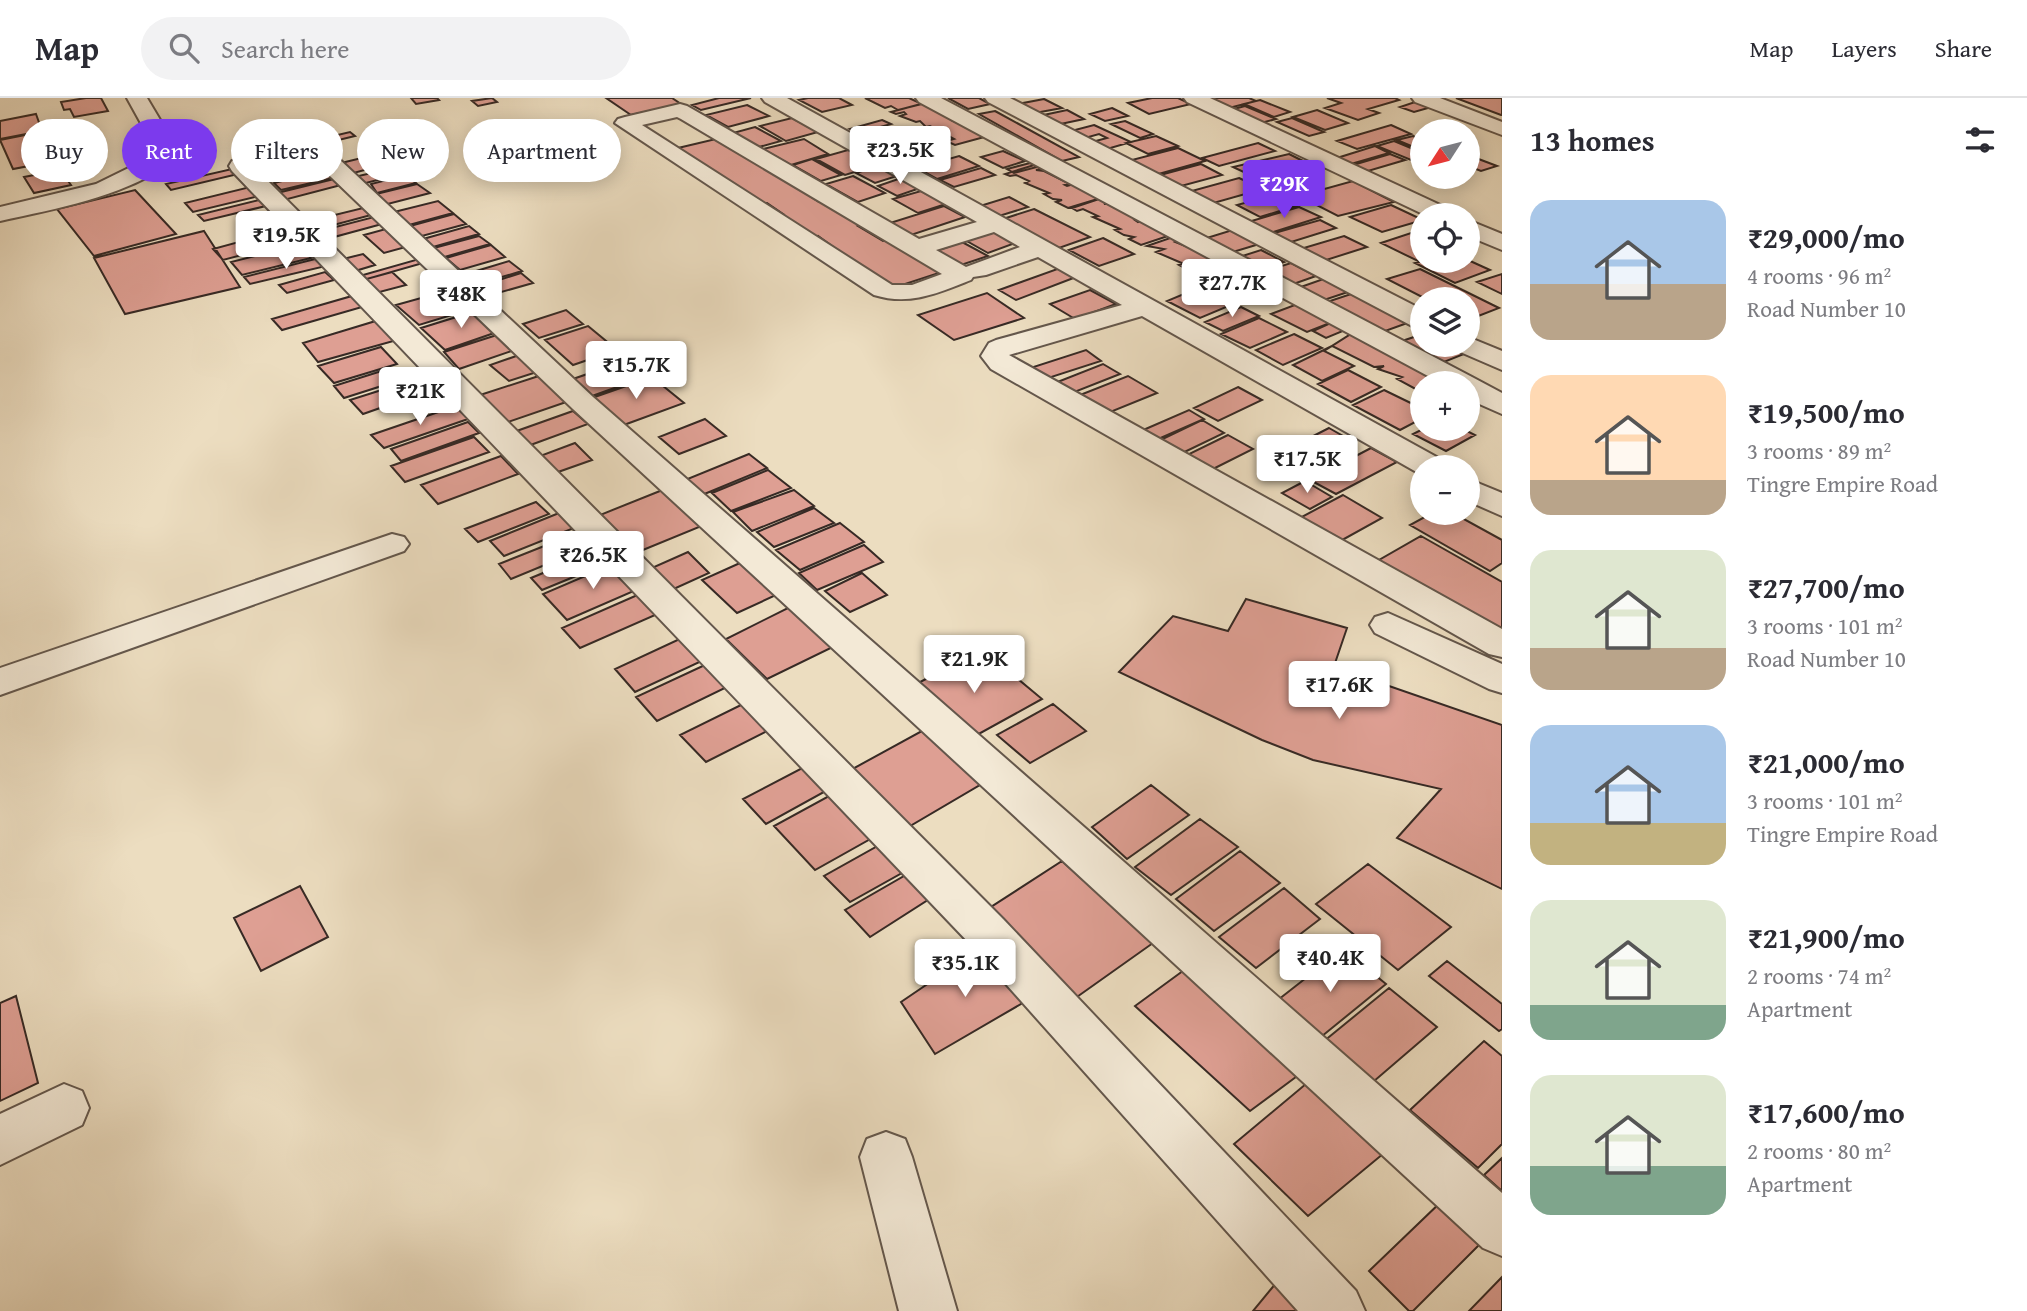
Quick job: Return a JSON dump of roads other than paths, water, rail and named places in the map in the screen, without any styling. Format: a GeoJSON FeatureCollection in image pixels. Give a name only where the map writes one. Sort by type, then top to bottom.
{"type":"FeatureCollection","features":[{"type":"Feature","properties":{"kind":"street"},"geometry":{"type":"LineString","coordinates":[[0,215],[108,189],[139,176],[161,160],[164,145],[137,98]]}},
{"type":"Feature","properties":{"kind":"street"},"geometry":{"type":"LineString","coordinates":[[772,98],[1410,455]]}},
{"type":"Feature","properties":{"kind":"street"},"geometry":{"type":"LineString","coordinates":[[926,98],[1439,371]]}},
{"type":"Feature","properties":{"kind":"street"},"geometry":{"type":"LineString","coordinates":[[995,98],[1410,314]]}},
{"type":"Feature","properties":{"kind":"street"},"geometry":{"type":"LineString","coordinates":[[1194,98],[1417,203]]}},
{"type":"Feature","properties":{"kind":"street"},"geometry":{"type":"LineString","coordinates":[[1422,98],[1502,128]]}},
{"type":"Feature","properties":{"kind":"street"},"geometry":{"type":"LineString","coordinates":[[916,248],[962,275],[895,296],[625,122],[680,110],[916,248],[997,224]]}},
{"type":"Feature","properties":{"kind":"street"},"geometry":{"type":"LineString","coordinates":[[1059,132],[1084,123]]}},
{"type":"Feature","properties":{"kind":"street"},"geometry":{"type":"LineString","coordinates":[[1079,180],[1126,167]]}},
{"type":"Feature","properties":{"kind":"street"},"geometry":{"type":"LineString","coordinates":[[343,176],[583,403],[1502,1229]]}},
{"type":"Feature","properties":{"kind":"street"},"geometry":{"type":"LineString","coordinates":[[256,182],[987,932],[1336,1311]]}},
{"type":"Feature","properties":{"kind":"street"},"geometry":{"type":"LineString","coordinates":[[1480,233],[1502,243]]}},
{"type":"Feature","properties":{"kind":"street"},"geometry":{"type":"LineString","coordinates":[[977,270],[1040,248]]}},
{"type":"Feature","properties":{"kind":"street"},"geometry":{"type":"LineString","coordinates":[[1144,307],[1006,346],[999,349],[995,356],[1001,363],[1502,645]]}},
{"type":"Feature","properties":{"kind":"street"},"geometry":{"type":"LineString","coordinates":[[1480,351],[1502,362]]}},
{"type":"Feature","properties":{"kind":"street"},"geometry":{"type":"LineString","coordinates":[[1480,393],[1502,405]]}},
{"type":"Feature","properties":{"kind":"street"},"geometry":{"type":"LineString","coordinates":[[1480,494],[1502,506]]}},
{"type":"Feature","properties":{"kind":"street"},"geometry":{"type":"LineString","coordinates":[[0,682],[392,544]]}},
{"type":"Feature","properties":{"kind":"street"},"geometry":{"type":"LineString","coordinates":[[1388,625],[1502,680]]}},
{"type":"Feature","properties":{"kind":"street"},"geometry":{"type":"LineString","coordinates":[[0,1140],[64,1108]]}},
{"type":"Feature","properties":{"kind":"street"},"geometry":{"type":"LineString","coordinates":[[886,1157],[928,1311]]}}]}
